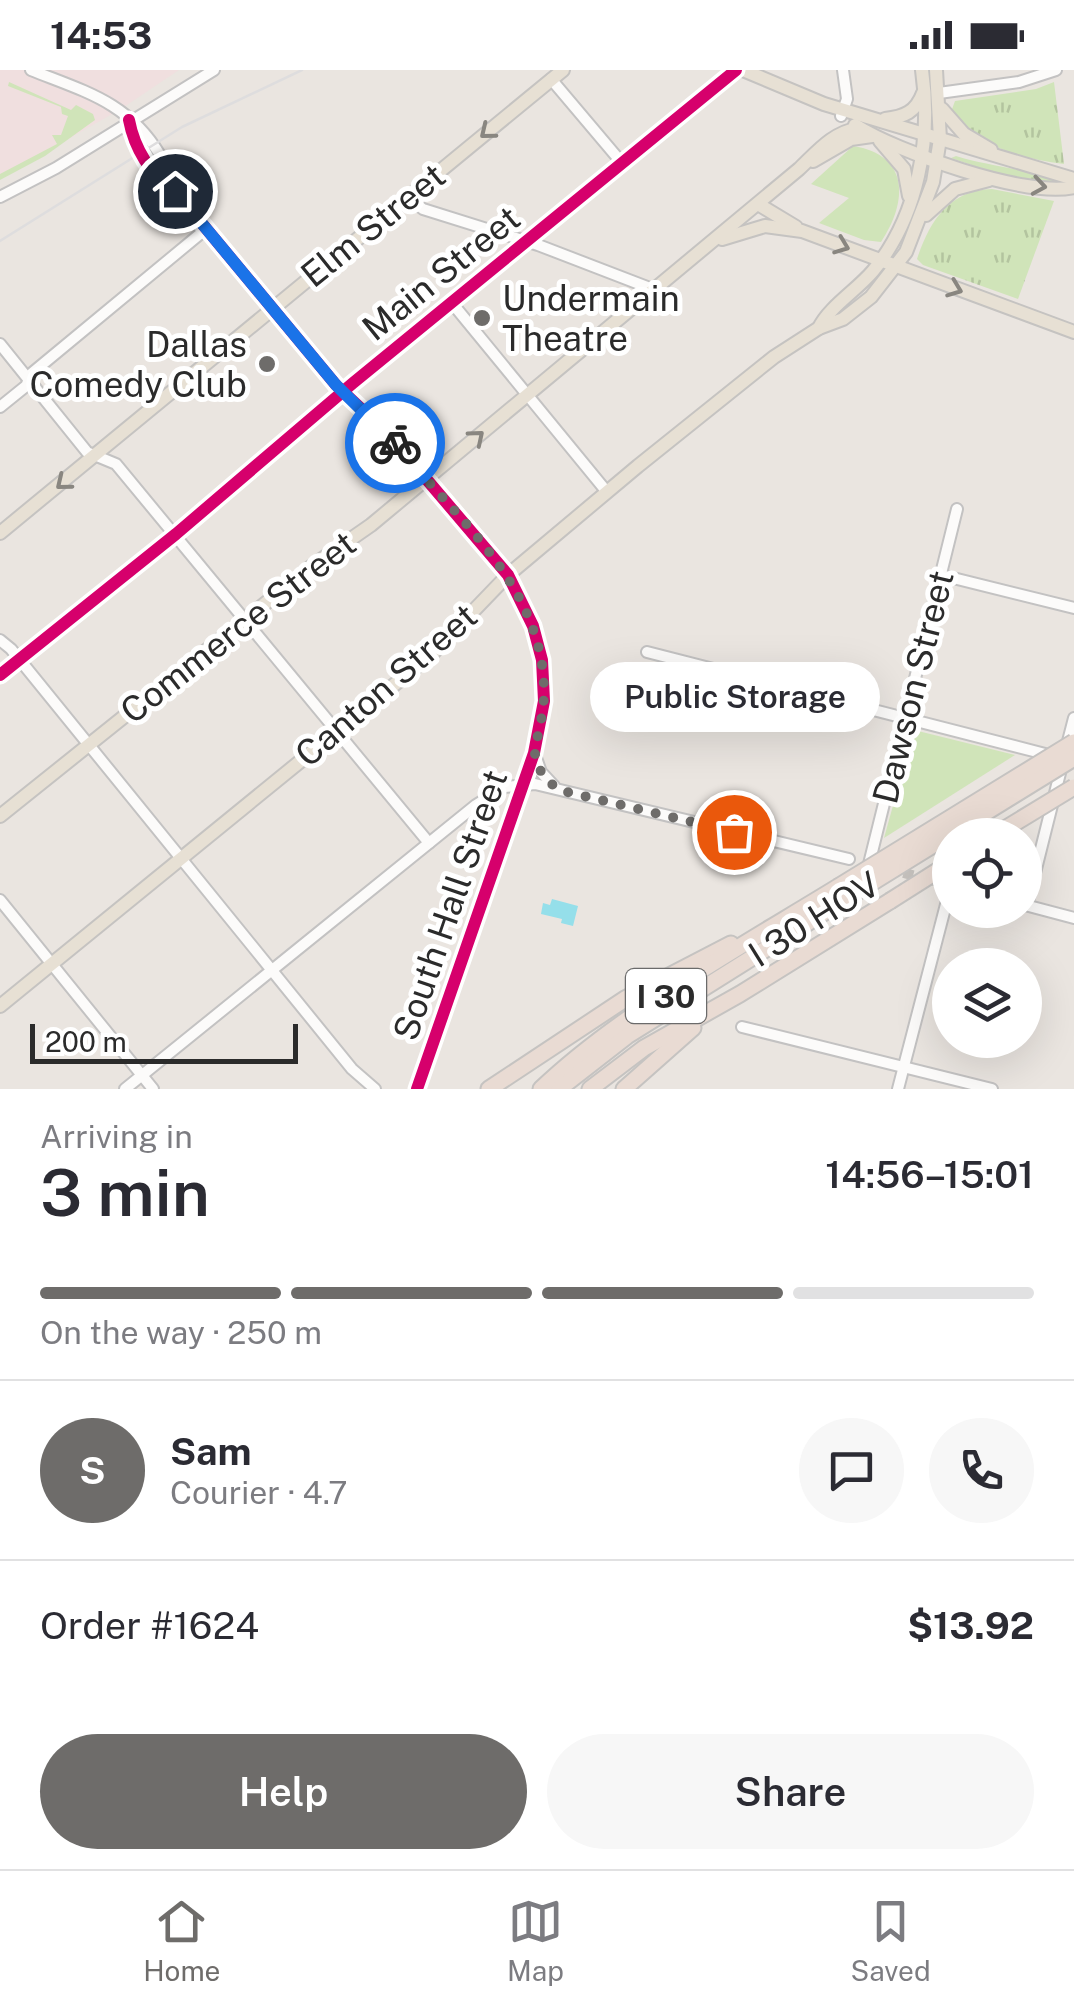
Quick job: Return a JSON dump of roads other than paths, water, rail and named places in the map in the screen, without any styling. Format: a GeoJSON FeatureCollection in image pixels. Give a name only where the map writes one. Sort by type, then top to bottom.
{"type":"FeatureCollection","features":[{"type":"Feature","properties":{"kind":"highway","name":"I 30"},"geometry":{"type":"LineString","coordinates":[[542,1089],[586,1050],[628,1021],[1074,742]]}},
{"type":"Feature","properties":{"kind":"highway"},"geometry":{"type":"LineString","coordinates":[[987,818],[1071,761]]}},
{"type":"Feature","properties":{"kind":"highway","name":"I 30 HOV"},"geometry":{"type":"LineString","coordinates":[[568,1089],[664,1019],[1071,761]]}},
{"type":"Feature","properties":{"kind":"highway"},"geometry":{"type":"LineString","coordinates":[[1023,818],[1074,787]]}},
{"type":"Feature","properties":{"kind":"highway","name":"I 30 HOV"},"geometry":{"type":"LineString","coordinates":[[560,1089],[627,1036],[932,852]]}},
{"type":"Feature","properties":{"kind":"highway","name":"I 30"},"geometry":{"type":"LineString","coordinates":[[590,1089],[644,1048],[740,994],[932,874]]}},
{"type":"Feature","properties":{"kind":"highway"},"geometry":{"type":"LineString","coordinates":[[489,1089],[652,983],[797,912]]}},
{"type":"Feature","properties":{"kind":"highway"},"geometry":{"type":"LineString","coordinates":[[624,1089],[666,1050],[740,994]]}},
{"type":"Feature","properties":{"kind":"main road"},"geometry":{"type":"LineString","coordinates":[[739,70],[843,113],[925,134],[1074,183]]}},
{"type":"Feature","properties":{"kind":"main road","name":"Main Street"},"geometry":{"type":"LineString","coordinates":[[0,675],[739,70]]}},
{"type":"Feature","properties":{"kind":"main road","name":"Canton Street"},"geometry":{"type":"LineString","coordinates":[[0,1006],[450,638],[508,575],[607,492],[774,357],[819,328],[881,260],[898,233],[922,156],[922,70]]}},
{"type":"Feature","properties":{"kind":"main road","name":"Canton Street"},"geometry":{"type":"LineString","coordinates":[[819,328],[836,324],[858,308],[896,266],[921,220],[940,139],[936,70]]}},
{"type":"Feature","properties":{"kind":"main road","name":"Elm Street"},"geometry":{"type":"LineString","coordinates":[[0,534],[557,75]]}},
{"type":"Feature","properties":{"kind":"main road"},"geometry":{"type":"LineString","coordinates":[[878,120],[907,114],[918,104],[924,86]]}},
{"type":"Feature","properties":{"kind":"main road"},"geometry":{"type":"LineString","coordinates":[[940,100],[964,134],[1010,161]]}},
{"type":"Feature","properties":{"kind":"main road"},"geometry":{"type":"LineString","coordinates":[[843,113],[874,136],[937,161],[1058,190],[1074,183]]}},
{"type":"Feature","properties":{"kind":"main road","name":"Commerce Street"},"geometry":{"type":"LineString","coordinates":[[0,816],[246,618],[426,480],[800,170],[836,134],[859,128]]}},
{"type":"Feature","properties":{"kind":"main road"},"geometry":{"type":"LineString","coordinates":[[874,136],[904,169],[910,201]]}},
{"type":"Feature","properties":{"kind":"main road","name":"Commerce Street"},"geometry":{"type":"LineString","coordinates":[[800,170],[852,139],[874,136]]}},
{"type":"Feature","properties":{"kind":"main road"},"geometry":{"type":"LineString","coordinates":[[921,220],[956,190],[981,180],[1004,180]]}},
{"type":"Feature","properties":{"kind":"main road"},"geometry":{"type":"LineString","coordinates":[[758,204],[802,231]]}},
{"type":"Feature","properties":{"kind":"main road"},"geometry":{"type":"LineString","coordinates":[[711,244],[751,228],[802,231],[1074,332]]}},
{"type":"Feature","properties":{"kind":"street"},"geometry":{"type":"LineString","coordinates":[[31,70],[111,102],[129,120]]}},
{"type":"Feature","properties":{"kind":"street"},"geometry":{"type":"LineString","coordinates":[[0,197],[56,168],[214,70]]}},
{"type":"Feature","properties":{"kind":"street"},"geometry":{"type":"LineString","coordinates":[[843,70],[847,99],[843,113]]}},
{"type":"Feature","properties":{"kind":"street"},"geometry":{"type":"LineString","coordinates":[[940,100],[1056,70]]}},
{"type":"Feature","properties":{"kind":"street"},"geometry":{"type":"LineString","coordinates":[[557,75],[622,163]]}},
{"type":"Feature","properties":{"kind":"street","name":"South Hall Street"},"geometry":{"type":"LineString","coordinates":[[129,120],[132,138],[160,183],[175,191],[343,392],[388,434],[508,575],[533,626],[542,660],[544,701],[534,754],[417,1089]]}},
{"type":"Feature","properties":{"kind":"street"},"geometry":{"type":"LineString","coordinates":[[407,197],[422,209],[527,242],[655,290]]}},
{"type":"Feature","properties":{"kind":"street"},"geometry":{"type":"LineString","coordinates":[[0,407],[26,386],[32,373],[206,229]]}},
{"type":"Feature","properties":{"kind":"street"},"geometry":{"type":"LineString","coordinates":[[452,303],[607,492]]}},
{"type":"Feature","properties":{"kind":"street"},"geometry":{"type":"LineString","coordinates":[[0,344],[87,452],[116,464],[429,843]]}},
{"type":"Feature","properties":{"kind":"street","name":"Dawson Street"},"geometry":{"type":"LineString","coordinates":[[869,864],[958,509]]}},
{"type":"Feature","properties":{"kind":"street"},"geometry":{"type":"LineString","coordinates":[[942,575],[1074,608]]}},
{"type":"Feature","properties":{"kind":"street"},"geometry":{"type":"LineString","coordinates":[[0,640],[359,1083],[374,1089]]}},
{"type":"Feature","properties":{"kind":"street"},"geometry":{"type":"LineString","coordinates":[[647,652],[1071,761]]}},
{"type":"Feature","properties":{"kind":"street"},"geometry":{"type":"LineString","coordinates":[[1042,854],[1071,761],[1074,718]]}},
{"type":"Feature","properties":{"kind":"street"},"geometry":{"type":"LineString","coordinates":[[534,754],[541,772],[559,790]]}},
{"type":"Feature","properties":{"kind":"street"},"geometry":{"type":"LineString","coordinates":[[125,1089],[429,843],[505,787],[524,784],[559,790],[849,860]]}},
{"type":"Feature","properties":{"kind":"street"},"geometry":{"type":"LineString","coordinates":[[0,900],[153,1089]]}},
{"type":"Feature","properties":{"kind":"street"},"geometry":{"type":"LineString","coordinates":[[1042,909],[1074,918]]}},
{"type":"Feature","properties":{"kind":"street"},"geometry":{"type":"LineString","coordinates":[[898,1089],[940,928]]}},
{"type":"Feature","properties":{"kind":"street"},"geometry":{"type":"LineString","coordinates":[[742,1027],[992,1089]]}},
{"type":"Feature","properties":{"kind":"water"},"geometry":{"type":"Polygon","coordinates":[[[552,899],[578,906],[573,926],[541,914],[543,903],[550,905],[552,899]]]}},
{"type":"Feature","properties":{"kind":"tunnel"},"geometry":{"type":"LineString","coordinates":[[889,869],[932,880]]}},
{"type":"Feature","properties":{"kind":"tram line"},"geometry":{"type":"LineString","coordinates":[[0,241],[182,127],[302,70]]}},
{"type":"Feature","properties":{"kind":"place","name":"Undermain Theatre"},"geometry":{"type":"Point","coordinates":[482,318]}},
{"type":"Feature","properties":{"kind":"place","name":"Dallas Comedy Club"},"geometry":{"type":"Point","coordinates":[267,364]}},
{"type":"Feature","properties":{"kind":"place","name":"Public Storage"},"geometry":{"type":"Point","coordinates":[734,832]}}]}
